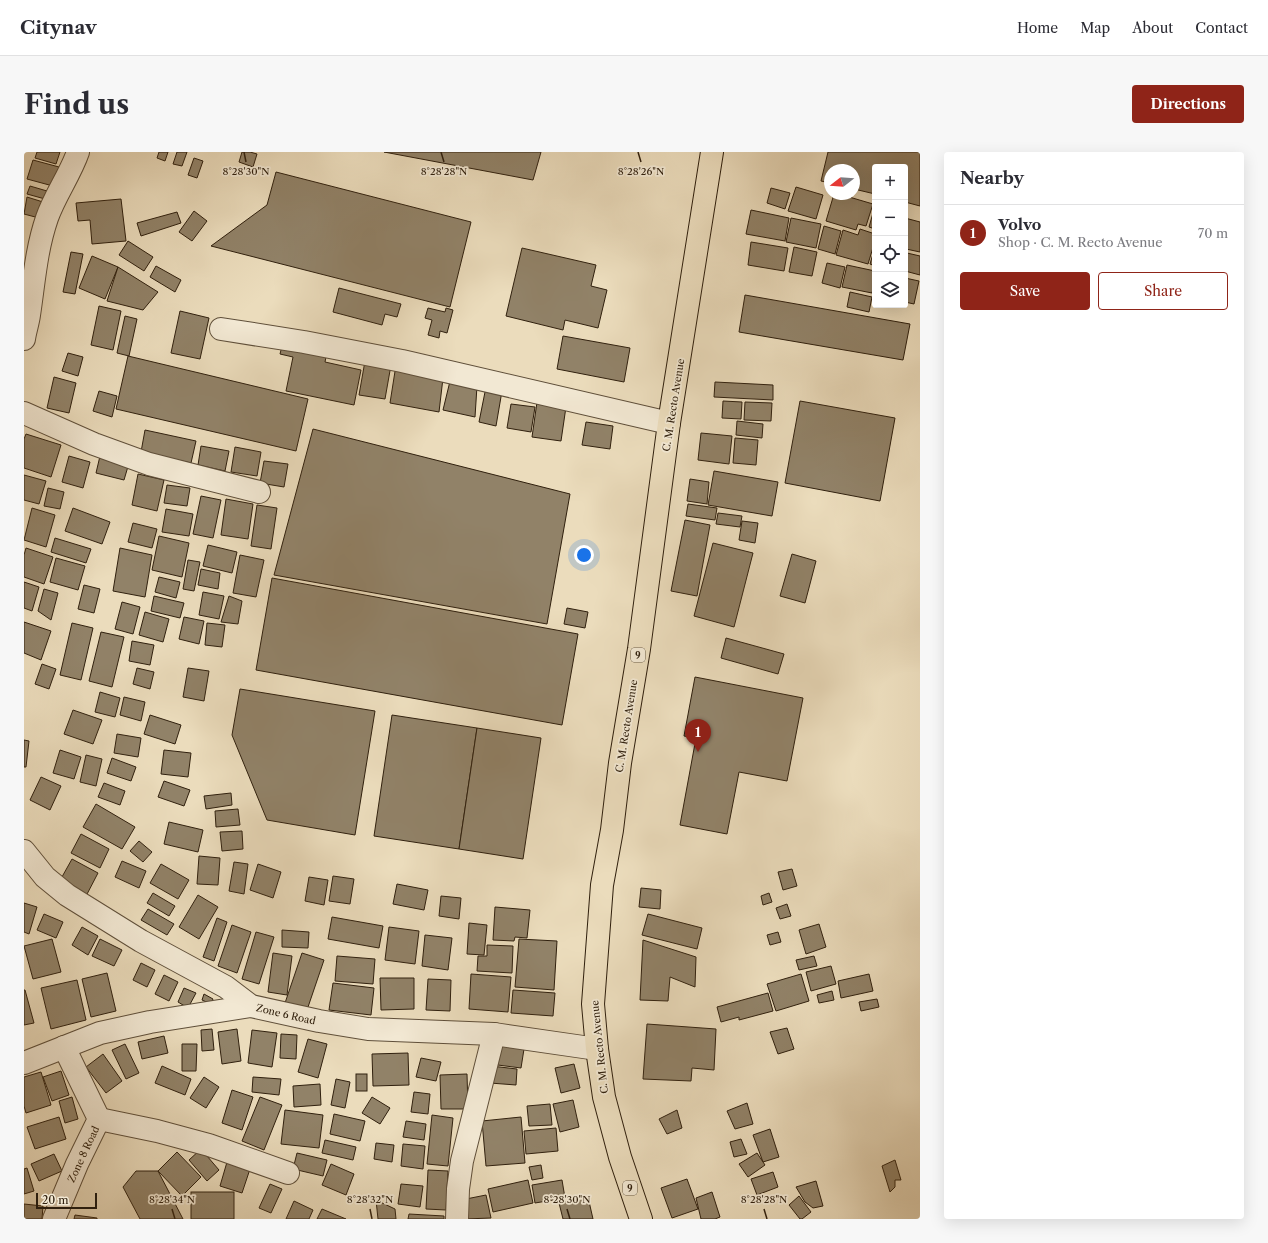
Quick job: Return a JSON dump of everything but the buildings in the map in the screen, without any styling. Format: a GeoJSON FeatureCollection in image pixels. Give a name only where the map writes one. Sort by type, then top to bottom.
{"type":"FeatureCollection","features":[{"type":"Feature","properties":{"kind":"highway","name":"C. M. Recto Avenue"},"geometry":{"type":"LineString","coordinates":[[640,1219],[620,1157],[604,1096],[597,1049],[593,1004],[602,885],[612,830],[620,763],[639,649],[669,423],[712,152]]}},
{"type":"Feature","properties":{"kind":"highway","name":"C. M. Recto Avenue"},"geometry":{"type":"LineString","coordinates":[[620,1157],[630,1219]]}},
{"type":"Feature","properties":{"kind":"street"},"geometry":{"type":"LineString","coordinates":[[24,339],[29,316],[39,246],[47,216],[74,164],[78,152]]}},
{"type":"Feature","properties":{"kind":"street"},"geometry":{"type":"LineString","coordinates":[[221,329],[304,342],[402,361],[669,423]]}},
{"type":"Feature","properties":{"kind":"street"},"geometry":{"type":"LineString","coordinates":[[24,413],[94,444],[149,464],[259,492]]}},
{"type":"Feature","properties":{"kind":"street","name":"Zone 6 Road"},"geometry":{"type":"LineString","coordinates":[[24,851],[45,877],[67,895],[141,941],[226,987],[251,1006],[319,1021],[368,1029],[494,1034],[597,1049]]}},
{"type":"Feature","properties":{"kind":"street"},"geometry":{"type":"LineString","coordinates":[[24,1063],[100,1033],[150,1022],[251,1006]]}},
{"type":"Feature","properties":{"kind":"street"},"geometry":{"type":"LineString","coordinates":[[457,1219],[458,1189],[462,1161],[494,1034]]}},
{"type":"Feature","properties":{"kind":"street","name":"Zone 8 Road"},"geometry":{"type":"LineString","coordinates":[[54,1219],[77,1164],[100,1119],[64,1047]]}},
{"type":"Feature","properties":{"kind":"street"},"geometry":{"type":"LineString","coordinates":[[100,1119],[157,1131],[209,1145],[288,1173]]}},
{"type":"Feature","properties":{"kind":"place","name":"Volvo"},"geometry":{"type":"Point","coordinates":[698,752]}}]}
